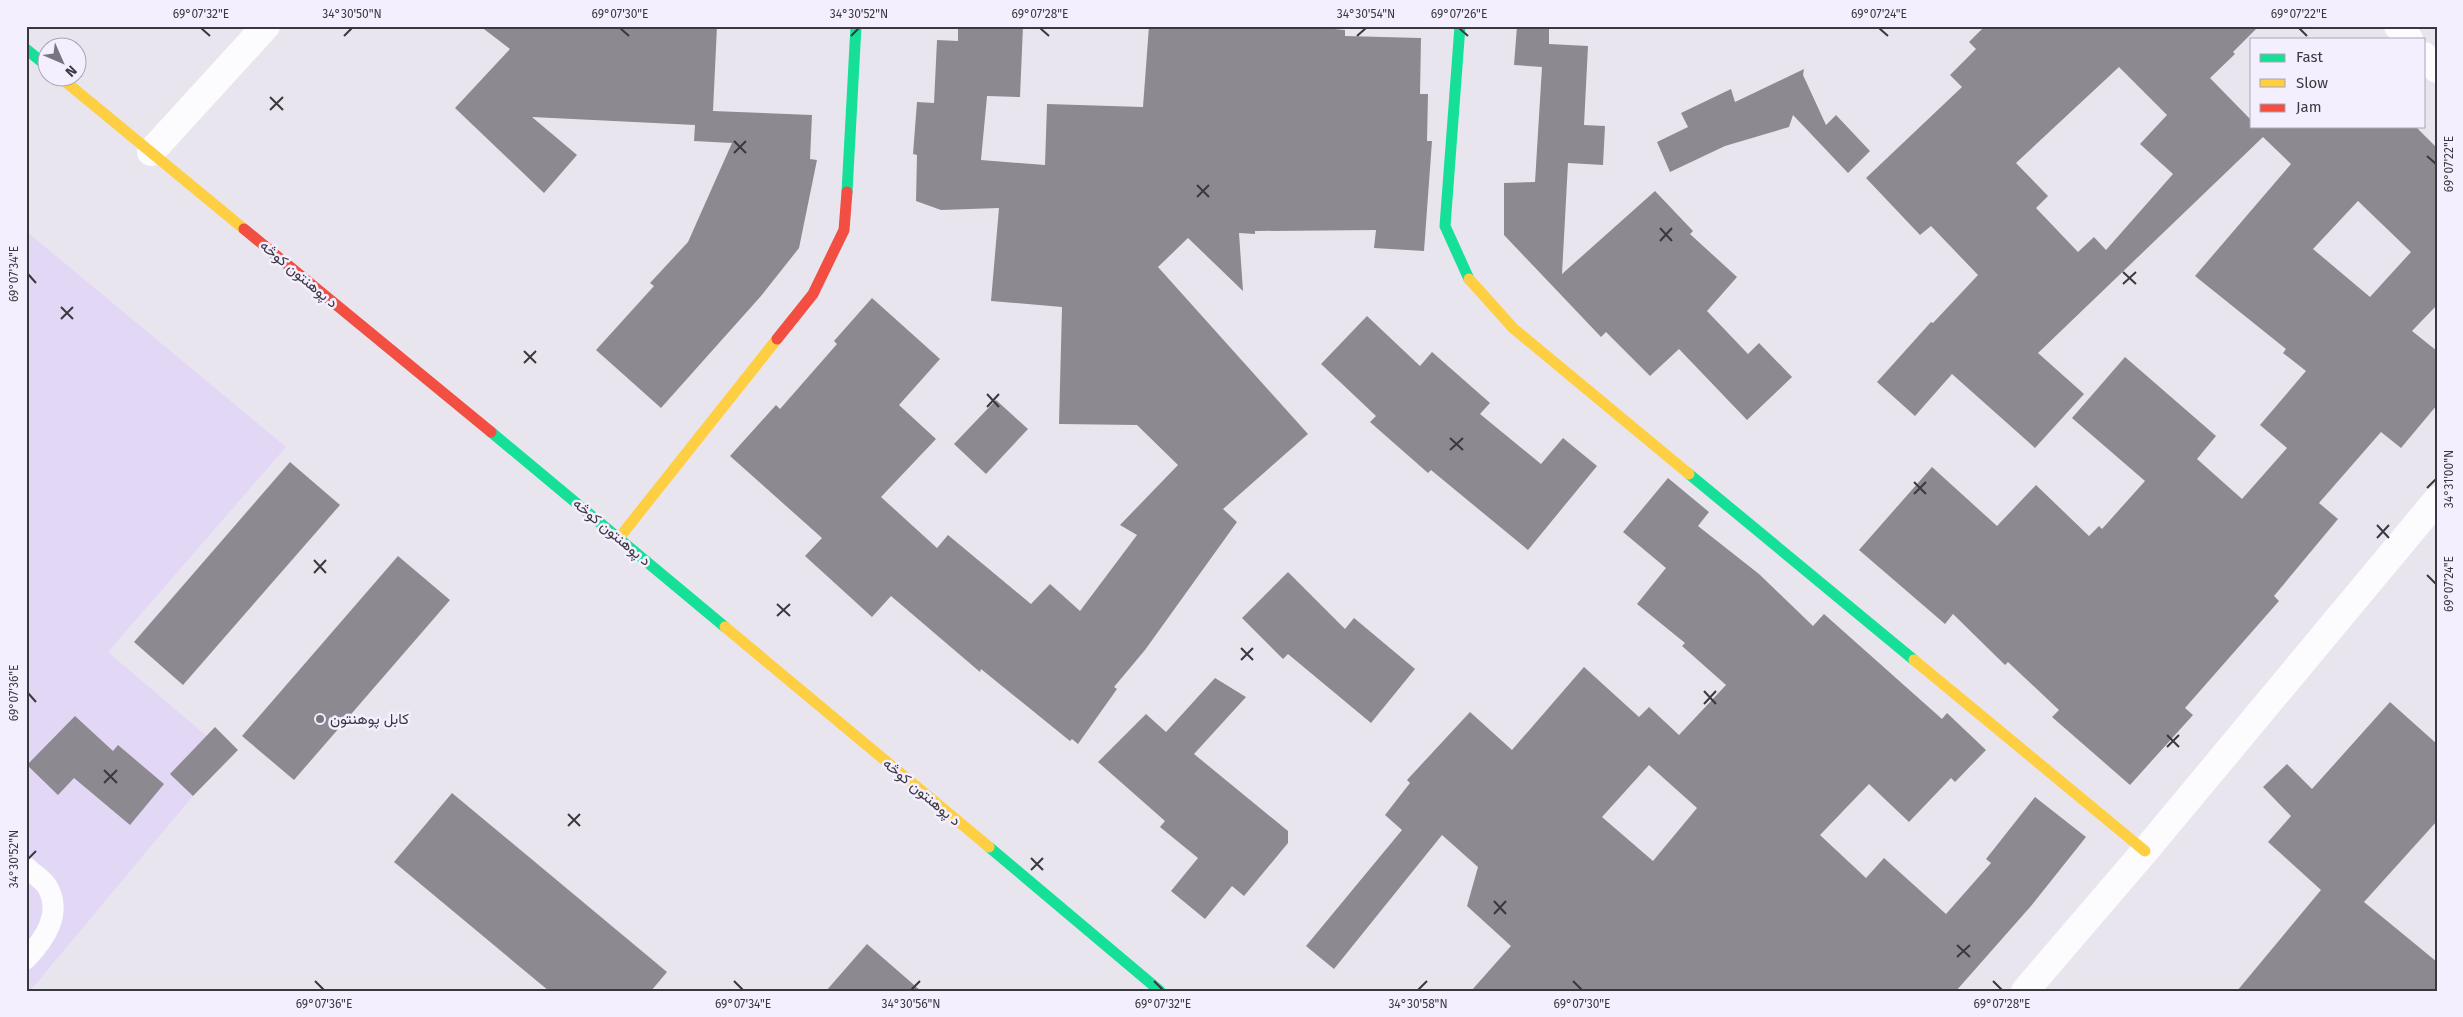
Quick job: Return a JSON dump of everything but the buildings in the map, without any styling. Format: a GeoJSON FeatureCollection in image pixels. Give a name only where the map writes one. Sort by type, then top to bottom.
{"type":"FeatureCollection","features":[{"type":"Feature","properties":{"kind":"street"},"geometry":{"type":"LineString","coordinates":[[151,152],[266,26]]}},
{"type":"Feature","properties":{"kind":"street"},"geometry":{"type":"LineString","coordinates":[[619,538],[813,294],[844,230],[850,164],[856,26]]}},
{"type":"Feature","properties":{"kind":"street"},"geometry":{"type":"LineString","coordinates":[[1460,26],[1445,226],[1467,277],[1513,328],[2145,851]]}},
{"type":"Feature","properties":{"kind":"street"},"geometry":{"type":"LineString","coordinates":[[2398,26],[2408,38]]}},
{"type":"Feature","properties":{"kind":"street"},"geometry":{"type":"LineString","coordinates":[[26,49],[38,59]]}},
{"type":"Feature","properties":{"kind":"street"},"geometry":{"type":"LineString","coordinates":[[2426,58],[2437,70]]}},
{"type":"Feature","properties":{"kind":"street","name":"د پوهنتون کوڅه"},"geometry":{"type":"LineString","coordinates":[[73,88],[619,538],[1160,991]]}},
{"type":"Feature","properties":{"kind":"street"},"geometry":{"type":"LineString","coordinates":[[2025,991],[2145,851],[2437,500]]}},
{"type":"Feature","properties":{"kind":"lane"},"geometry":{"type":"LineString","coordinates":[[26,867],[46,886],[54,912],[42,942],[26,959]]}},
{"type":"Feature","properties":{"kind":"shaded area"},"geometry":{"type":"Polygon","coordinates":[[[26,231],[286,447],[108,652],[228,754],[30,991],[26,991],[26,231]]]}},
{"type":"Feature","properties":{"kind":"traffic: fast"},"geometry":{"type":"LineString","coordinates":[[847,192],[856,26]]}},
{"type":"Feature","properties":{"kind":"traffic: fast"},"geometry":{"type":"LineString","coordinates":[[1460,26],[1445,226],[1469,279]]}},
{"type":"Feature","properties":{"kind":"traffic: fast"},"geometry":{"type":"LineString","coordinates":[[26,49],[38,59]]}},
{"type":"Feature","properties":{"kind":"traffic: fast"},"geometry":{"type":"LineString","coordinates":[[491,432],[725,627]]}},
{"type":"Feature","properties":{"kind":"traffic: fast"},"geometry":{"type":"LineString","coordinates":[[1689,474],[1914,660]]}},
{"type":"Feature","properties":{"kind":"traffic: fast"},"geometry":{"type":"LineString","coordinates":[[989,847],[1160,991]]}},
{"type":"Feature","properties":{"kind":"traffic: slow"},"geometry":{"type":"LineString","coordinates":[[73,88],[244,229]]}},
{"type":"Feature","properties":{"kind":"traffic: slow"},"geometry":{"type":"LineString","coordinates":[[1469,279],[1513,328],[1689,474]]}},
{"type":"Feature","properties":{"kind":"traffic: slow"},"geometry":{"type":"LineString","coordinates":[[619,538],[777,339]]}},
{"type":"Feature","properties":{"kind":"traffic: slow"},"geometry":{"type":"LineString","coordinates":[[725,627],[989,847]]}},
{"type":"Feature","properties":{"kind":"traffic: slow"},"geometry":{"type":"LineString","coordinates":[[1914,660],[2145,851]]}},
{"type":"Feature","properties":{"kind":"traffic: jam"},"geometry":{"type":"LineString","coordinates":[[777,339],[813,294],[844,230],[847,192]]}},
{"type":"Feature","properties":{"kind":"traffic: jam"},"geometry":{"type":"LineString","coordinates":[[244,229],[491,432]]}},
{"type":"Feature","properties":{"kind":"place","name":"کابل پوهنتون"},"geometry":{"type":"Point","coordinates":[320,719]}}]}
